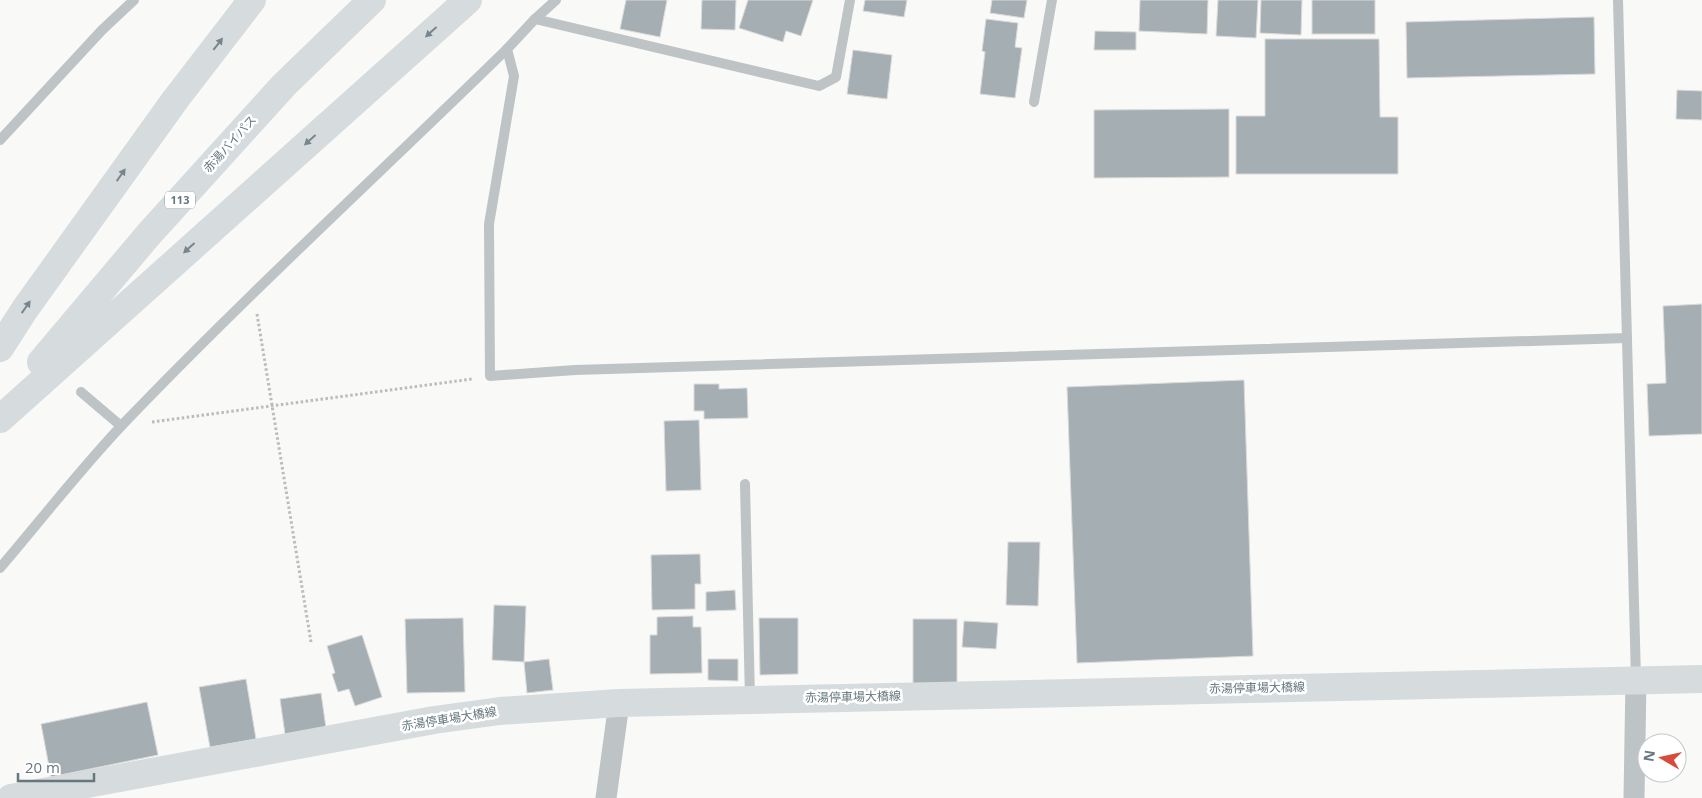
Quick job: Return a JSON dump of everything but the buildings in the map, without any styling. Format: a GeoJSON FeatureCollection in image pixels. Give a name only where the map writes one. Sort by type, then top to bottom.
{"type":"FeatureCollection","features":[{"type":"Feature","properties":{"kind":"main road"},"geometry":{"type":"LineString","coordinates":[[0,348],[25,309],[175,100],[252,0]]}},
{"type":"Feature","properties":{"kind":"main road","name":"赤湯バイパス"},"geometry":{"type":"LineString","coordinates":[[0,411],[174,206],[284,85],[372,0]]}},
{"type":"Feature","properties":{"kind":"main road"},"geometry":{"type":"LineString","coordinates":[[0,418],[468,0]]}},
{"type":"Feature","properties":{"kind":"main road","name":"赤湯停車場大橋線"},"geometry":{"type":"LineString","coordinates":[[11,798],[434,720],[500,711],[619,702],[1702,679]]}},
{"type":"Feature","properties":{"kind":"street"},"geometry":{"type":"LineString","coordinates":[[1634,798],[1636,680]]}},
{"type":"Feature","properties":{"kind":"street"},"geometry":{"type":"LineString","coordinates":[[606,798],[619,702]]}},
{"type":"Feature","properties":{"kind":"lane"},"geometry":{"type":"LineString","coordinates":[[0,140],[102,30],[134,0]]}},
{"type":"Feature","properties":{"kind":"lane"},"geometry":{"type":"LineString","coordinates":[[0,568],[121,426],[253,292],[556,0]]}},
{"type":"Feature","properties":{"kind":"lane"},"geometry":{"type":"LineString","coordinates":[[535,19],[819,86],[836,77],[850,0]]}},
{"type":"Feature","properties":{"kind":"lane"},"geometry":{"type":"LineString","coordinates":[[1034,102],[1052,0]]}},
{"type":"Feature","properties":{"kind":"lane"},"geometry":{"type":"LineString","coordinates":[[1618,0],[1636,680]]}},
{"type":"Feature","properties":{"kind":"lane"},"geometry":{"type":"LineString","coordinates":[[507,49],[514,76],[489,224],[490,376],[575,370],[1627,338]]}},
{"type":"Feature","properties":{"kind":"lane"},"geometry":{"type":"LineString","coordinates":[[81,392],[121,426]]}},
{"type":"Feature","properties":{"kind":"lane"},"geometry":{"type":"LineString","coordinates":[[745,484],[750,700]]}},
{"type":"Feature","properties":{"kind":"path"},"geometry":{"type":"LineString","coordinates":[[253,292],[311,642]]}},
{"type":"Feature","properties":{"kind":"path"},"geometry":{"type":"LineString","coordinates":[[121,426],[490,376]]}}]}
